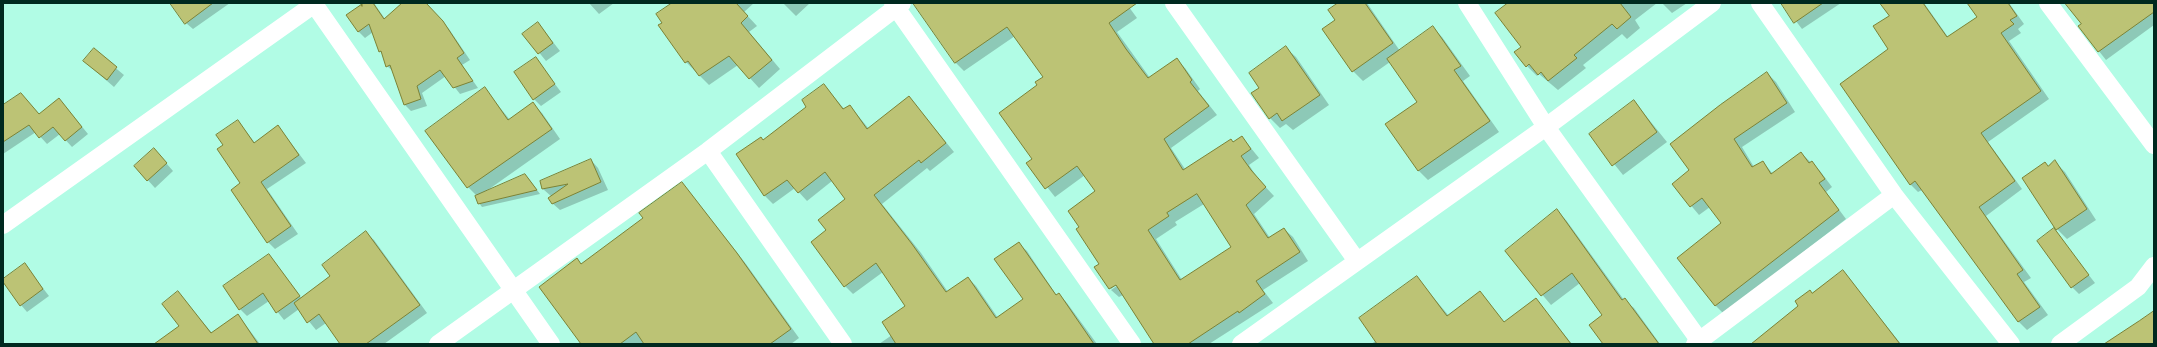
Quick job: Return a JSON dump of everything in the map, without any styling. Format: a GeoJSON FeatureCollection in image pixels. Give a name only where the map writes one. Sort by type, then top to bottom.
{"type":"FeatureCollection","features":[{"type":"Feature","properties":{"kind":"street"},"geometry":{"type":"LineString","coordinates":[[1174,3],[1357,261]]}},
{"type":"Feature","properties":{"kind":"street"},"geometry":{"type":"LineString","coordinates":[[1467,3],[1546,127],[1699,343],[1894,195]]}},
{"type":"Feature","properties":{"kind":"street"},"geometry":{"type":"LineString","coordinates":[[1241,344],[1546,127],[1712,3]]}},
{"type":"Feature","properties":{"kind":"street"},"geometry":{"type":"LineString","coordinates":[[1760,3],[1894,195],[2011,344]]}},
{"type":"Feature","properties":{"kind":"street"},"geometry":{"type":"LineString","coordinates":[[2048,3],[2154,145]]}},
{"type":"Feature","properties":{"kind":"street"},"geometry":{"type":"LineString","coordinates":[[3,225],[315,4],[551,344]]}},
{"type":"Feature","properties":{"kind":"street"},"geometry":{"type":"LineString","coordinates":[[438,344],[708,151],[897,4],[1132,344]]}},
{"type":"Feature","properties":{"kind":"street"},"geometry":{"type":"LineString","coordinates":[[708,151],[843,344]]}},
{"type":"Feature","properties":{"kind":"street"},"geometry":{"type":"LineString","coordinates":[[2060,344],[2138,287],[2154,266]]}},
{"type":"Feature","properties":{"kind":"building"},"geometry":{"type":"Polygon","coordinates":[[[170,3],[213,3],[185,24],[170,3]]]}},
{"type":"Feature","properties":{"kind":"building"},"geometry":{"type":"Polygon","coordinates":[[[361,3],[373,3],[384,19],[402,3],[426,3],[443,21],[464,53],[457,58],[473,81],[453,88],[440,70],[417,86],[421,99],[404,105],[390,65],[386,67],[381,51],[379,52],[369,24],[358,32],[346,15],[361,3]]]}},
{"type":"Feature","properties":{"kind":"building"},"geometry":{"type":"Polygon","coordinates":[[[672,3],[736,3],[748,16],[741,23],[772,60],[749,79],[729,56],[699,76],[688,61],[685,63],[658,25],[662,23],[656,14],[672,3]]]}},
{"type":"Feature","properties":{"kind":"building"},"geometry":{"type":"Polygon","coordinates":[[[913,3],[1137,3],[1109,23],[1126,49],[1148,78],[1177,58],[1192,80],[1190,82],[1209,106],[1164,139],[1183,170],[1231,139],[1233,142],[1242,136],[1251,149],[1241,156],[1266,187],[1246,205],[1268,238],[1284,228],[1300,252],[1256,281],[1265,294],[1239,313],[1238,311],[1188,344],[1154,344],[1116,285],[1109,289],[1094,267],[1099,264],[1076,229],[1079,227],[1068,211],[1095,191],[1077,166],[1045,189],[1026,163],[1032,159],[999,113],[1037,85],[1035,82],[1043,77],[1007,27],[955,63],[913,3]],[[1197,194],[1167,213],[1169,216],[1148,230],[1180,280],[1231,247],[1197,194]]]}},
{"type":"Feature","properties":{"kind":"building"},"geometry":{"type":"Polygon","coordinates":[[[1338,3],[1365,3],[1393,43],[1352,72],[1322,29],[1335,20],[1328,10],[1338,3]]]}},
{"type":"Feature","properties":{"kind":"building"},"geometry":{"type":"Polygon","coordinates":[[[1508,3],[1620,3],[1631,17],[1617,29],[1612,24],[1574,55],[1577,58],[1548,81],[1541,72],[1538,75],[1529,64],[1526,67],[1514,52],[1521,47],[1495,13],[1508,3]]]}},
{"type":"Feature","properties":{"kind":"building"},"geometry":{"type":"Polygon","coordinates":[[[1781,3],[1823,3],[1794,23],[1781,3]]]}},
{"type":"Feature","properties":{"kind":"building"},"geometry":{"type":"Polygon","coordinates":[[[1880,3],[1923,3],[1947,37],[1977,17],[1967,3],[2008,3],[2017,16],[2010,20],[2014,24],[2001,33],[2041,91],[1981,133],[2015,181],[1979,207],[2023,270],[2017,274],[2040,307],[2018,322],[1915,181],[1910,185],[1840,84],[1888,49],[1873,26],[1889,16],[1880,3]]]}},
{"type":"Feature","properties":{"kind":"building"},"geometry":{"type":"Polygon","coordinates":[[[2065,3],[2154,3],[2154,12],[2098,52],[2078,26],[2081,24],[2065,3]]]}},
{"type":"Feature","properties":{"kind":"building"},"geometry":{"type":"Polygon","coordinates":[[[538,22],[553,43],[538,54],[522,34],[538,22]]]}},
{"type":"Feature","properties":{"kind":"building"},"geometry":{"type":"Polygon","coordinates":[[[1433,26],[1461,66],[1454,70],[1490,121],[1418,171],[1385,124],[1417,102],[1387,59],[1433,26]]]}},
{"type":"Feature","properties":{"kind":"building"},"geometry":{"type":"Polygon","coordinates":[[[1286,46],[1320,95],[1282,121],[1277,113],[1269,119],[1251,93],[1259,88],[1249,73],[1286,46]]]}},
{"type":"Feature","properties":{"kind":"building"},"geometry":{"type":"Polygon","coordinates":[[[94,48],[117,67],[107,80],[83,61],[94,48]]]}},
{"type":"Feature","properties":{"kind":"building"},"geometry":{"type":"Polygon","coordinates":[[[536,57],[555,84],[533,100],[514,72],[536,57]]]}},
{"type":"Feature","properties":{"kind":"building"},"geometry":{"type":"Polygon","coordinates":[[[1767,72],[1787,103],[1734,139],[1752,167],[1763,161],[1771,174],[1801,152],[1809,163],[1812,161],[1825,179],[1819,183],[1839,210],[1715,306],[1677,258],[1721,223],[1702,198],[1690,207],[1672,184],[1689,170],[1670,144],[1720,105],[1767,72]]]}},
{"type":"Feature","properties":{"kind":"building"},"geometry":{"type":"Polygon","coordinates":[[[824,84],[843,109],[850,105],[867,129],[909,96],[946,143],[921,163],[919,160],[874,195],[912,244],[946,292],[968,277],[996,318],[1023,299],[994,259],[1019,242],[1056,295],[1059,293],[1094,344],[896,344],[882,322],[905,306],[876,263],[844,287],[811,242],[826,230],[818,220],[845,199],[825,172],[798,193],[787,180],[764,196],[736,154],[761,137],[763,140],[806,107],[802,100],[824,84]]]}},
{"type":"Feature","properties":{"kind":"building"},"geometry":{"type":"Polygon","coordinates":[[[485,87],[508,120],[533,102],[552,129],[467,188],[425,131],[485,87]]]}},
{"type":"Feature","properties":{"kind":"building"},"geometry":{"type":"Polygon","coordinates":[[[21,93],[39,114],[59,98],[82,127],[65,141],[53,127],[39,138],[29,125],[3,142],[3,105],[21,93]]]}},
{"type":"Feature","properties":{"kind":"building"},"geometry":{"type":"Polygon","coordinates":[[[1634,100],[1657,132],[1612,166],[1589,134],[1634,100]]]}},
{"type":"Feature","properties":{"kind":"building"},"geometry":{"type":"Polygon","coordinates":[[[238,120],[254,143],[278,125],[299,155],[261,182],[291,226],[267,243],[231,190],[240,183],[217,149],[223,145],[216,135],[238,120]]]}},
{"type":"Feature","properties":{"kind":"building"},"geometry":{"type":"Polygon","coordinates":[[[154,148],[167,163],[147,181],[134,166],[154,148]]]}},
{"type":"Feature","properties":{"kind":"building"},"geometry":{"type":"Polygon","coordinates":[[[591,159],[601,182],[552,204],[548,198],[568,184],[542,189],[540,181],[591,159]]]}},
{"type":"Feature","properties":{"kind":"building"},"geometry":{"type":"Polygon","coordinates":[[[2055,160],[2087,209],[2056,230],[2022,178],[2045,162],[2048,166],[2055,160]]]}},
{"type":"Feature","properties":{"kind":"building"},"geometry":{"type":"Polygon","coordinates":[[[525,174],[537,190],[478,204],[475,196],[525,174]]]}},
{"type":"Feature","properties":{"kind":"building"},"geometry":{"type":"Polygon","coordinates":[[[682,182],[737,253],[791,329],[770,344],[644,344],[636,332],[620,344],[581,344],[539,287],[577,258],[581,264],[643,218],[639,213],[682,182]]]}},
{"type":"Feature","properties":{"kind":"building"},"geometry":{"type":"Polygon","coordinates":[[[1557,209],[1622,300],[1625,298],[1659,344],[1603,344],[1589,325],[1602,315],[1572,273],[1541,296],[1505,251],[1557,209]]]}},
{"type":"Feature","properties":{"kind":"building"},"geometry":{"type":"Polygon","coordinates":[[[2054,228],[2089,275],[2071,288],[2037,241],[2054,228]]]}},
{"type":"Feature","properties":{"kind":"building"},"geometry":{"type":"Polygon","coordinates":[[[366,231],[420,305],[366,344],[340,344],[319,314],[307,323],[294,303],[330,276],[322,265],[366,231]]]}},
{"type":"Feature","properties":{"kind":"building"},"geometry":{"type":"Polygon","coordinates":[[[269,254],[300,296],[276,313],[263,293],[239,310],[223,286],[269,254]]]}},
{"type":"Feature","properties":{"kind":"building"},"geometry":{"type":"Polygon","coordinates":[[[25,263],[43,289],[20,306],[3,282],[3,279],[25,263]]]}},
{"type":"Feature","properties":{"kind":"building"},"geometry":{"type":"Polygon","coordinates":[[[1843,270],[1900,344],[1751,344],[1798,306],[1795,301],[1810,290],[1812,293],[1843,270]]]}},
{"type":"Feature","properties":{"kind":"building"},"geometry":{"type":"Polygon","coordinates":[[[1417,276],[1447,316],[1480,291],[1504,322],[1536,298],[1571,344],[1377,344],[1359,318],[1417,276]]]}},
{"type":"Feature","properties":{"kind":"building"},"geometry":{"type":"Polygon","coordinates":[[[178,291],[211,333],[238,314],[258,344],[154,344],[179,326],[162,304],[178,291]]]}},
{"type":"Feature","properties":{"kind":"building"},"geometry":{"type":"Polygon","coordinates":[[[2154,311],[2154,344],[2104,344],[2139,321],[2154,311]]]}}]}
